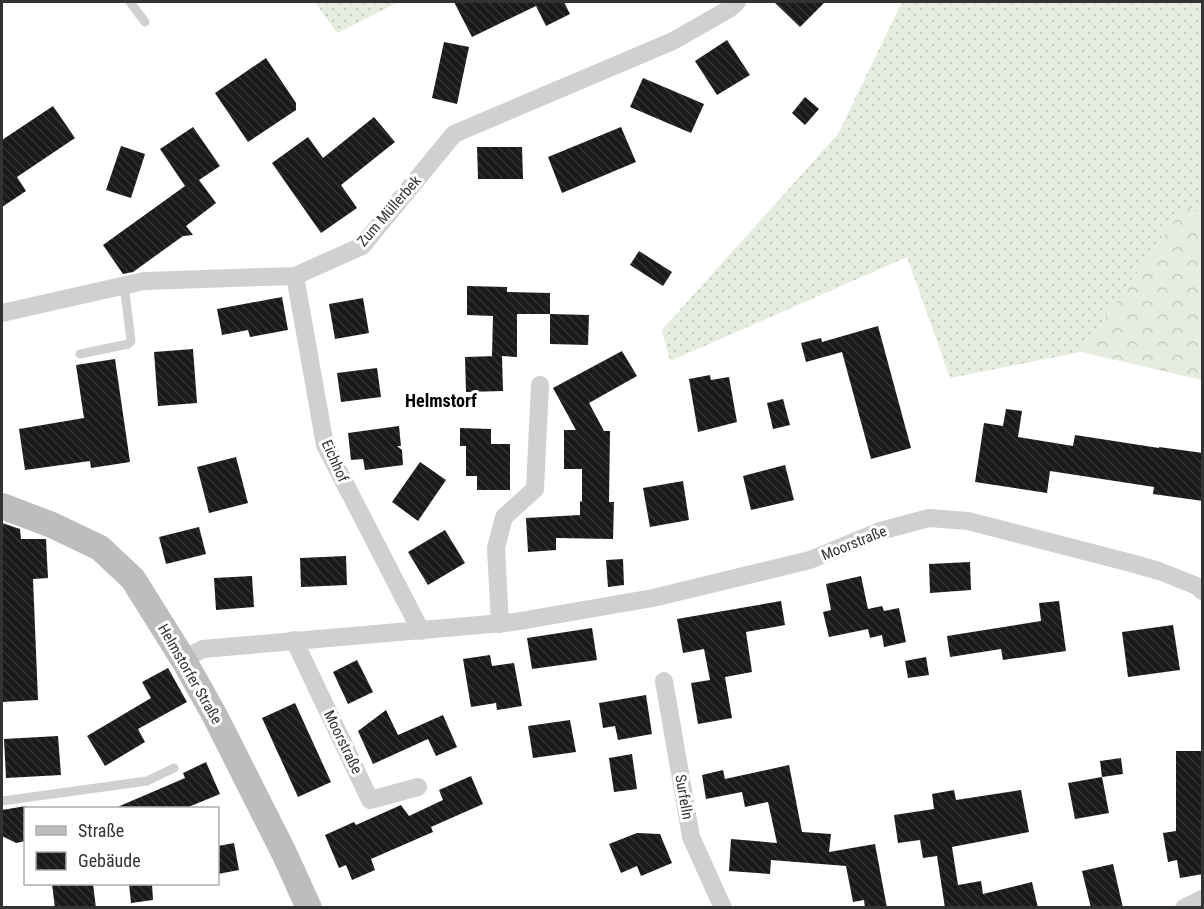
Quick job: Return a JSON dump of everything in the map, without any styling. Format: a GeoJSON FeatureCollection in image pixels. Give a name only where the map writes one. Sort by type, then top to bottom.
{"type":"FeatureCollection","features":[{"type":"Feature","properties":{"kind":"main road","name":"Helmstorfer Straße"},"geometry":{"type":"LineString","coordinates":[[2,506],[52,525],[100,548],[133,579],[183,659],[247,780],[309,908]]}},
{"type":"Feature","properties":{"kind":"street","name":"Zum Müllerbek"},"geometry":{"type":"LineString","coordinates":[[2,313],[144,281],[295,276],[362,246],[454,134],[674,41],[737,2]]}},
{"type":"Feature","properties":{"kind":"street","name":"Eichhof"},"geometry":{"type":"LineString","coordinates":[[295,276],[325,445],[421,631]]}},
{"type":"Feature","properties":{"kind":"street"},"geometry":{"type":"LineString","coordinates":[[500,624],[496,548],[504,518],[535,489],[540,385]]}},
{"type":"Feature","properties":{"kind":"street","name":"Moorstraße"},"geometry":{"type":"LineString","coordinates":[[183,659],[203,649],[500,624],[652,598],[810,560],[880,531],[929,518],[968,521],[1138,565],[1188,582],[1203,591]]}},
{"type":"Feature","properties":{"kind":"street","name":"Moorstraße"},"geometry":{"type":"LineString","coordinates":[[294,640],[370,800],[418,787]]}},
{"type":"Feature","properties":{"kind":"street","name":"Surfelln"},"geometry":{"type":"LineString","coordinates":[[664,681],[691,837],[723,908]]}},
{"type":"Feature","properties":{"kind":"street"},"geometry":{"type":"LineString","coordinates":[[1184,908],[1203,899]]}},
{"type":"Feature","properties":{"kind":"lane"},"geometry":{"type":"LineString","coordinates":[[130,2],[145,22]]}},
{"type":"Feature","properties":{"kind":"lane"},"geometry":{"type":"LineString","coordinates":[[80,354],[128,344],[131,341],[124,285]]}},
{"type":"Feature","properties":{"kind":"lane"},"geometry":{"type":"LineString","coordinates":[[2,801],[147,781],[174,768]]}},
{"type":"Feature","properties":{"kind":"green space"},"geometry":{"type":"Polygon","coordinates":[[[315,2],[399,2],[337,33],[315,2]]]}},
{"type":"Feature","properties":{"kind":"green space"},"geometry":{"type":"Polygon","coordinates":[[[902,2],[1202,2],[1202,212],[1185,205],[1081,352],[950,378],[907,257],[670,361],[662,330],[838,134],[902,2]]]}},
{"type":"Feature","properties":{"kind":"green space"},"geometry":{"type":"Polygon","coordinates":[[[1185,205],[1202,212],[1202,380],[1081,352],[1185,205]]]}},
{"type":"Feature","properties":{"kind":"building"},"geometry":{"type":"Polygon","coordinates":[[[454,2],[564,2],[570,14],[546,26],[536,6],[472,37],[454,2]]]}},
{"type":"Feature","properties":{"kind":"building"},"geometry":{"type":"Polygon","coordinates":[[[774,2],[825,2],[800,27],[774,2]]]}},
{"type":"Feature","properties":{"kind":"building"},"geometry":{"type":"Polygon","coordinates":[[[727,40],[750,75],[717,95],[695,61],[727,40]]]}},
{"type":"Feature","properties":{"kind":"building"},"geometry":{"type":"Polygon","coordinates":[[[444,42],[469,47],[457,104],[432,98],[444,42]]]}},
{"type":"Feature","properties":{"kind":"building"},"geometry":{"type":"Polygon","coordinates":[[[266,58],[296,103],[296,110],[248,142],[215,93],[266,58]]]}},
{"type":"Feature","properties":{"kind":"building"},"geometry":{"type":"Polygon","coordinates":[[[643,78],[704,104],[691,133],[630,107],[643,78]]]}},
{"type":"Feature","properties":{"kind":"building"},"geometry":{"type":"Polygon","coordinates":[[[805,97],[819,109],[805,125],[792,113],[805,97]]]}},
{"type":"Feature","properties":{"kind":"building"},"geometry":{"type":"Polygon","coordinates":[[[53,106],[75,138],[17,177],[26,191],[2,207],[2,140],[53,106]]]}},
{"type":"Feature","properties":{"kind":"building"},"geometry":{"type":"Polygon","coordinates":[[[374,117],[395,142],[341,185],[357,208],[321,233],[272,163],[308,137],[323,158],[374,117]]]}},
{"type":"Feature","properties":{"kind":"building"},"geometry":{"type":"Polygon","coordinates":[[[193,127],[220,166],[199,180],[216,203],[186,226],[193,235],[183,236],[133,272],[123,274],[103,245],[185,186],[160,149],[193,127]]]}},
{"type":"Feature","properties":{"kind":"building"},"geometry":{"type":"Polygon","coordinates":[[[621,127],[636,162],[562,193],[548,157],[621,127]]]}},
{"type":"Feature","properties":{"kind":"building"},"geometry":{"type":"Polygon","coordinates":[[[121,146],[145,154],[131,198],[106,190],[121,146]]]}},
{"type":"Feature","properties":{"kind":"building"},"geometry":{"type":"Polygon","coordinates":[[[477,147],[522,147],[523,179],[478,179],[477,147]]]}},
{"type":"Feature","properties":{"kind":"building"},"geometry":{"type":"Polygon","coordinates":[[[639,251],[672,272],[663,286],[630,265],[639,251]]]}},
{"type":"Feature","properties":{"kind":"building"},"geometry":{"type":"Polygon","coordinates":[[[467,286],[507,287],[507,292],[550,293],[550,314],[517,314],[517,357],[502,356],[503,391],[466,392],[465,357],[497,356],[492,356],[493,316],[467,315],[467,286]]]}},
{"type":"Feature","properties":{"kind":"building"},"geometry":{"type":"Polygon","coordinates":[[[282,297],[288,330],[250,337],[248,330],[222,335],[217,309],[282,297]]]}},
{"type":"Feature","properties":{"kind":"building"},"geometry":{"type":"Polygon","coordinates":[[[363,298],[369,333],[335,339],[329,304],[363,298]]]}},
{"type":"Feature","properties":{"kind":"building"},"geometry":{"type":"Polygon","coordinates":[[[550,314],[589,315],[588,345],[550,344],[550,314]]]}},
{"type":"Feature","properties":{"kind":"building"},"geometry":{"type":"Polygon","coordinates":[[[878,326],[911,448],[871,459],[842,352],[806,362],[801,343],[821,338],[822,342],[878,326]]]}},
{"type":"Feature","properties":{"kind":"building"},"geometry":{"type":"Polygon","coordinates":[[[193,349],[197,403],[158,406],[154,352],[193,349]]]}},
{"type":"Feature","properties":{"kind":"building"},"geometry":{"type":"Polygon","coordinates":[[[622,351],[637,376],[589,403],[604,431],[610,431],[609,502],[614,502],[613,539],[556,538],[556,550],[528,552],[526,518],[580,515],[580,501],[582,502],[582,469],[564,469],[564,430],[576,430],[553,388],[622,351]]]}},
{"type":"Feature","properties":{"kind":"building"},"geometry":{"type":"Polygon","coordinates":[[[115,359],[130,462],[91,468],[90,461],[25,470],[19,429],[84,418],[76,365],[115,359]]]}},
{"type":"Feature","properties":{"kind":"building"},"geometry":{"type":"Polygon","coordinates":[[[377,368],[381,397],[341,402],[337,373],[377,368]]]}},
{"type":"Feature","properties":{"kind":"building"},"geometry":{"type":"Polygon","coordinates":[[[710,375],[711,380],[729,377],[737,422],[698,432],[689,379],[710,375]]]}},
{"type":"Feature","properties":{"kind":"building"},"geometry":{"type":"Polygon","coordinates":[[[783,399],[790,425],[773,429],[767,403],[783,399]]]}},
{"type":"Feature","properties":{"kind":"building"},"geometry":{"type":"Polygon","coordinates":[[[1006,409],[1022,411],[1018,437],[1073,446],[1075,435],[1203,453],[1203,501],[1153,494],[1154,487],[1050,471],[1047,493],[975,482],[984,423],[1003,426],[1006,409]]]}},
{"type":"Feature","properties":{"kind":"building"},"geometry":{"type":"Polygon","coordinates":[[[399,426],[401,446],[397,446],[402,450],[403,465],[365,470],[363,459],[351,460],[348,433],[399,426]]]}},
{"type":"Feature","properties":{"kind":"building"},"geometry":{"type":"Polygon","coordinates":[[[460,428],[491,429],[491,444],[510,444],[510,490],[477,490],[477,476],[466,476],[466,446],[460,446],[460,428]]]}},
{"type":"Feature","properties":{"kind":"building"},"geometry":{"type":"Polygon","coordinates":[[[236,457],[248,503],[209,513],[197,467],[236,457]]]}},
{"type":"Feature","properties":{"kind":"building"},"geometry":{"type":"Polygon","coordinates":[[[420,462],[446,480],[418,521],[392,502],[420,462]]]}},
{"type":"Feature","properties":{"kind":"building"},"geometry":{"type":"Polygon","coordinates":[[[785,465],[794,500],[751,510],[743,476],[785,465]]]}},
{"type":"Feature","properties":{"kind":"building"},"geometry":{"type":"Polygon","coordinates":[[[683,481],[689,520],[650,527],[643,488],[683,481]]]}},
{"type":"Feature","properties":{"kind":"building"},"geometry":{"type":"Polygon","coordinates":[[[2,523],[20,529],[21,539],[46,539],[48,578],[33,579],[38,700],[2,702],[2,523]]]}},
{"type":"Feature","properties":{"kind":"building"},"geometry":{"type":"Polygon","coordinates":[[[199,527],[206,554],[166,564],[159,537],[199,527]]]}},
{"type":"Feature","properties":{"kind":"building"},"geometry":{"type":"Polygon","coordinates":[[[445,530],[465,563],[428,585],[408,552],[445,530]]]}},
{"type":"Feature","properties":{"kind":"building"},"geometry":{"type":"Polygon","coordinates":[[[346,556],[347,585],[301,587],[300,558],[346,556]]]}},
{"type":"Feature","properties":{"kind":"building"},"geometry":{"type":"Polygon","coordinates":[[[623,559],[624,585],[608,587],[606,560],[623,559]]]}},
{"type":"Feature","properties":{"kind":"building"},"geometry":{"type":"Polygon","coordinates":[[[970,562],[971,590],[930,593],[929,564],[970,562]]]}},
{"type":"Feature","properties":{"kind":"building"},"geometry":{"type":"Polygon","coordinates":[[[252,576],[254,607],[216,610],[214,578],[252,576]]]}},
{"type":"Feature","properties":{"kind":"building"},"geometry":{"type":"Polygon","coordinates":[[[861,576],[868,609],[882,606],[884,611],[899,608],[906,642],[884,647],[882,635],[870,638],[868,629],[829,637],[823,612],[831,610],[826,584],[861,576]]]}},
{"type":"Feature","properties":{"kind":"building"},"geometry":{"type":"Polygon","coordinates":[[[781,601],[785,625],[746,632],[752,672],[725,677],[732,718],[698,724],[691,683],[710,680],[704,649],[683,653],[677,619],[781,601]]]}},
{"type":"Feature","properties":{"kind":"building"},"geometry":{"type":"Polygon","coordinates":[[[1059,601],[1066,651],[1003,660],[1001,649],[950,657],[947,636],[1041,621],[1039,603],[1059,601]]]}},
{"type":"Feature","properties":{"kind":"building"},"geometry":{"type":"Polygon","coordinates":[[[1173,625],[1180,670],[1128,677],[1122,632],[1173,625]]]}},
{"type":"Feature","properties":{"kind":"building"},"geometry":{"type":"Polygon","coordinates":[[[592,628],[597,660],[532,669],[527,638],[592,628]]]}},
{"type":"Feature","properties":{"kind":"building"},"geometry":{"type":"Polygon","coordinates":[[[490,655],[492,666],[514,663],[522,706],[497,710],[496,703],[471,707],[463,659],[490,655]]]}},
{"type":"Feature","properties":{"kind":"building"},"geometry":{"type":"Polygon","coordinates":[[[926,657],[929,675],[908,678],[905,661],[926,657]]]}},
{"type":"Feature","properties":{"kind":"building"},"geometry":{"type":"Polygon","coordinates":[[[357,660],[373,692],[348,704],[333,672],[357,660]]]}},
{"type":"Feature","properties":{"kind":"building"},"geometry":{"type":"Polygon","coordinates":[[[168,668],[187,702],[138,729],[145,742],[105,766],[87,736],[151,698],[142,682],[168,668]]]}},
{"type":"Feature","properties":{"kind":"building"},"geometry":{"type":"Polygon","coordinates":[[[646,695],[652,734],[618,740],[615,726],[603,728],[599,703],[646,695]]]}},
{"type":"Feature","properties":{"kind":"building"},"geometry":{"type":"Polygon","coordinates":[[[295,703],[331,782],[298,797],[262,718],[295,703]]]}},
{"type":"Feature","properties":{"kind":"building"},"geometry":{"type":"Polygon","coordinates":[[[386,710],[398,735],[443,715],[457,747],[436,756],[428,739],[373,764],[358,731],[386,710]]]}},
{"type":"Feature","properties":{"kind":"building"},"geometry":{"type":"Polygon","coordinates":[[[570,720],[576,752],[533,758],[528,726],[570,720]]]}},
{"type":"Feature","properties":{"kind":"building"},"geometry":{"type":"Polygon","coordinates":[[[58,736],[61,775],[6,778],[4,739],[58,736]]]}},
{"type":"Feature","properties":{"kind":"building"},"geometry":{"type":"Polygon","coordinates":[[[1176,751],[1203,751],[1203,874],[1180,878],[1177,860],[1168,862],[1163,833],[1176,831],[1176,751]]]}},
{"type":"Feature","properties":{"kind":"building"},"geometry":{"type":"Polygon","coordinates":[[[632,754],[637,789],[614,792],[609,758],[632,754]]]}},
{"type":"Feature","properties":{"kind":"building"},"geometry":{"type":"Polygon","coordinates":[[[1121,758],[1123,774],[1102,777],[1100,761],[1121,758]]]}},
{"type":"Feature","properties":{"kind":"building"},"geometry":{"type":"Polygon","coordinates":[[[206,762],[220,794],[188,807],[117,807],[185,778],[183,773],[206,762]]]}},
{"type":"Feature","properties":{"kind":"building"},"geometry":{"type":"Polygon","coordinates":[[[789,765],[802,832],[831,834],[829,852],[875,844],[887,908],[865,908],[864,900],[853,902],[846,866],[771,860],[770,874],[729,871],[731,839],[777,843],[768,802],[745,807],[742,792],[706,799],[702,775],[723,770],[725,779],[789,765]]]}},
{"type":"Feature","properties":{"kind":"building"},"geometry":{"type":"Polygon","coordinates":[[[471,776],[483,804],[431,827],[433,832],[371,859],[375,870],[352,880],[346,865],[339,868],[325,835],[354,822],[356,825],[401,805],[409,816],[443,800],[439,790],[471,776]]]}},
{"type":"Feature","properties":{"kind":"building"},"geometry":{"type":"Polygon","coordinates":[[[1102,777],[1109,813],[1075,819],[1068,783],[1102,777]]]}},
{"type":"Feature","properties":{"kind":"building"},"geometry":{"type":"Polygon","coordinates":[[[954,790],[956,800],[1021,790],[1029,832],[952,847],[958,885],[981,881],[983,894],[1032,882],[1038,908],[945,908],[937,856],[923,858],[920,840],[898,843],[894,815],[934,809],[932,794],[954,790]]]}},
{"type":"Feature","properties":{"kind":"building"},"geometry":{"type":"Polygon","coordinates":[[[26,806],[24,807],[24,841],[16,843],[2,836],[2,810],[26,806]]]}},
{"type":"Feature","properties":{"kind":"building"},"geometry":{"type":"Polygon","coordinates":[[[637,833],[660,834],[672,863],[641,876],[637,866],[621,873],[609,844],[637,833]]]}},
{"type":"Feature","properties":{"kind":"building"},"geometry":{"type":"Polygon","coordinates":[[[234,843],[239,870],[219,874],[219,846],[234,843]]]}},
{"type":"Feature","properties":{"kind":"building"},"geometry":{"type":"Polygon","coordinates":[[[1113,864],[1123,908],[1091,908],[1082,871],[1113,864]]]}},
{"type":"Feature","properties":{"kind":"building"},"geometry":{"type":"Polygon","coordinates":[[[52,885],[93,885],[96,908],[55,908],[52,885]]]}},
{"type":"Feature","properties":{"kind":"building"},"geometry":{"type":"Polygon","coordinates":[[[129,885],[152,885],[153,900],[131,903],[129,885]]]}},
{"type":"Feature","properties":{"kind":"district","name":"Helmstorf"},"geometry":{"type":"Point","coordinates":[441,400]}}]}
